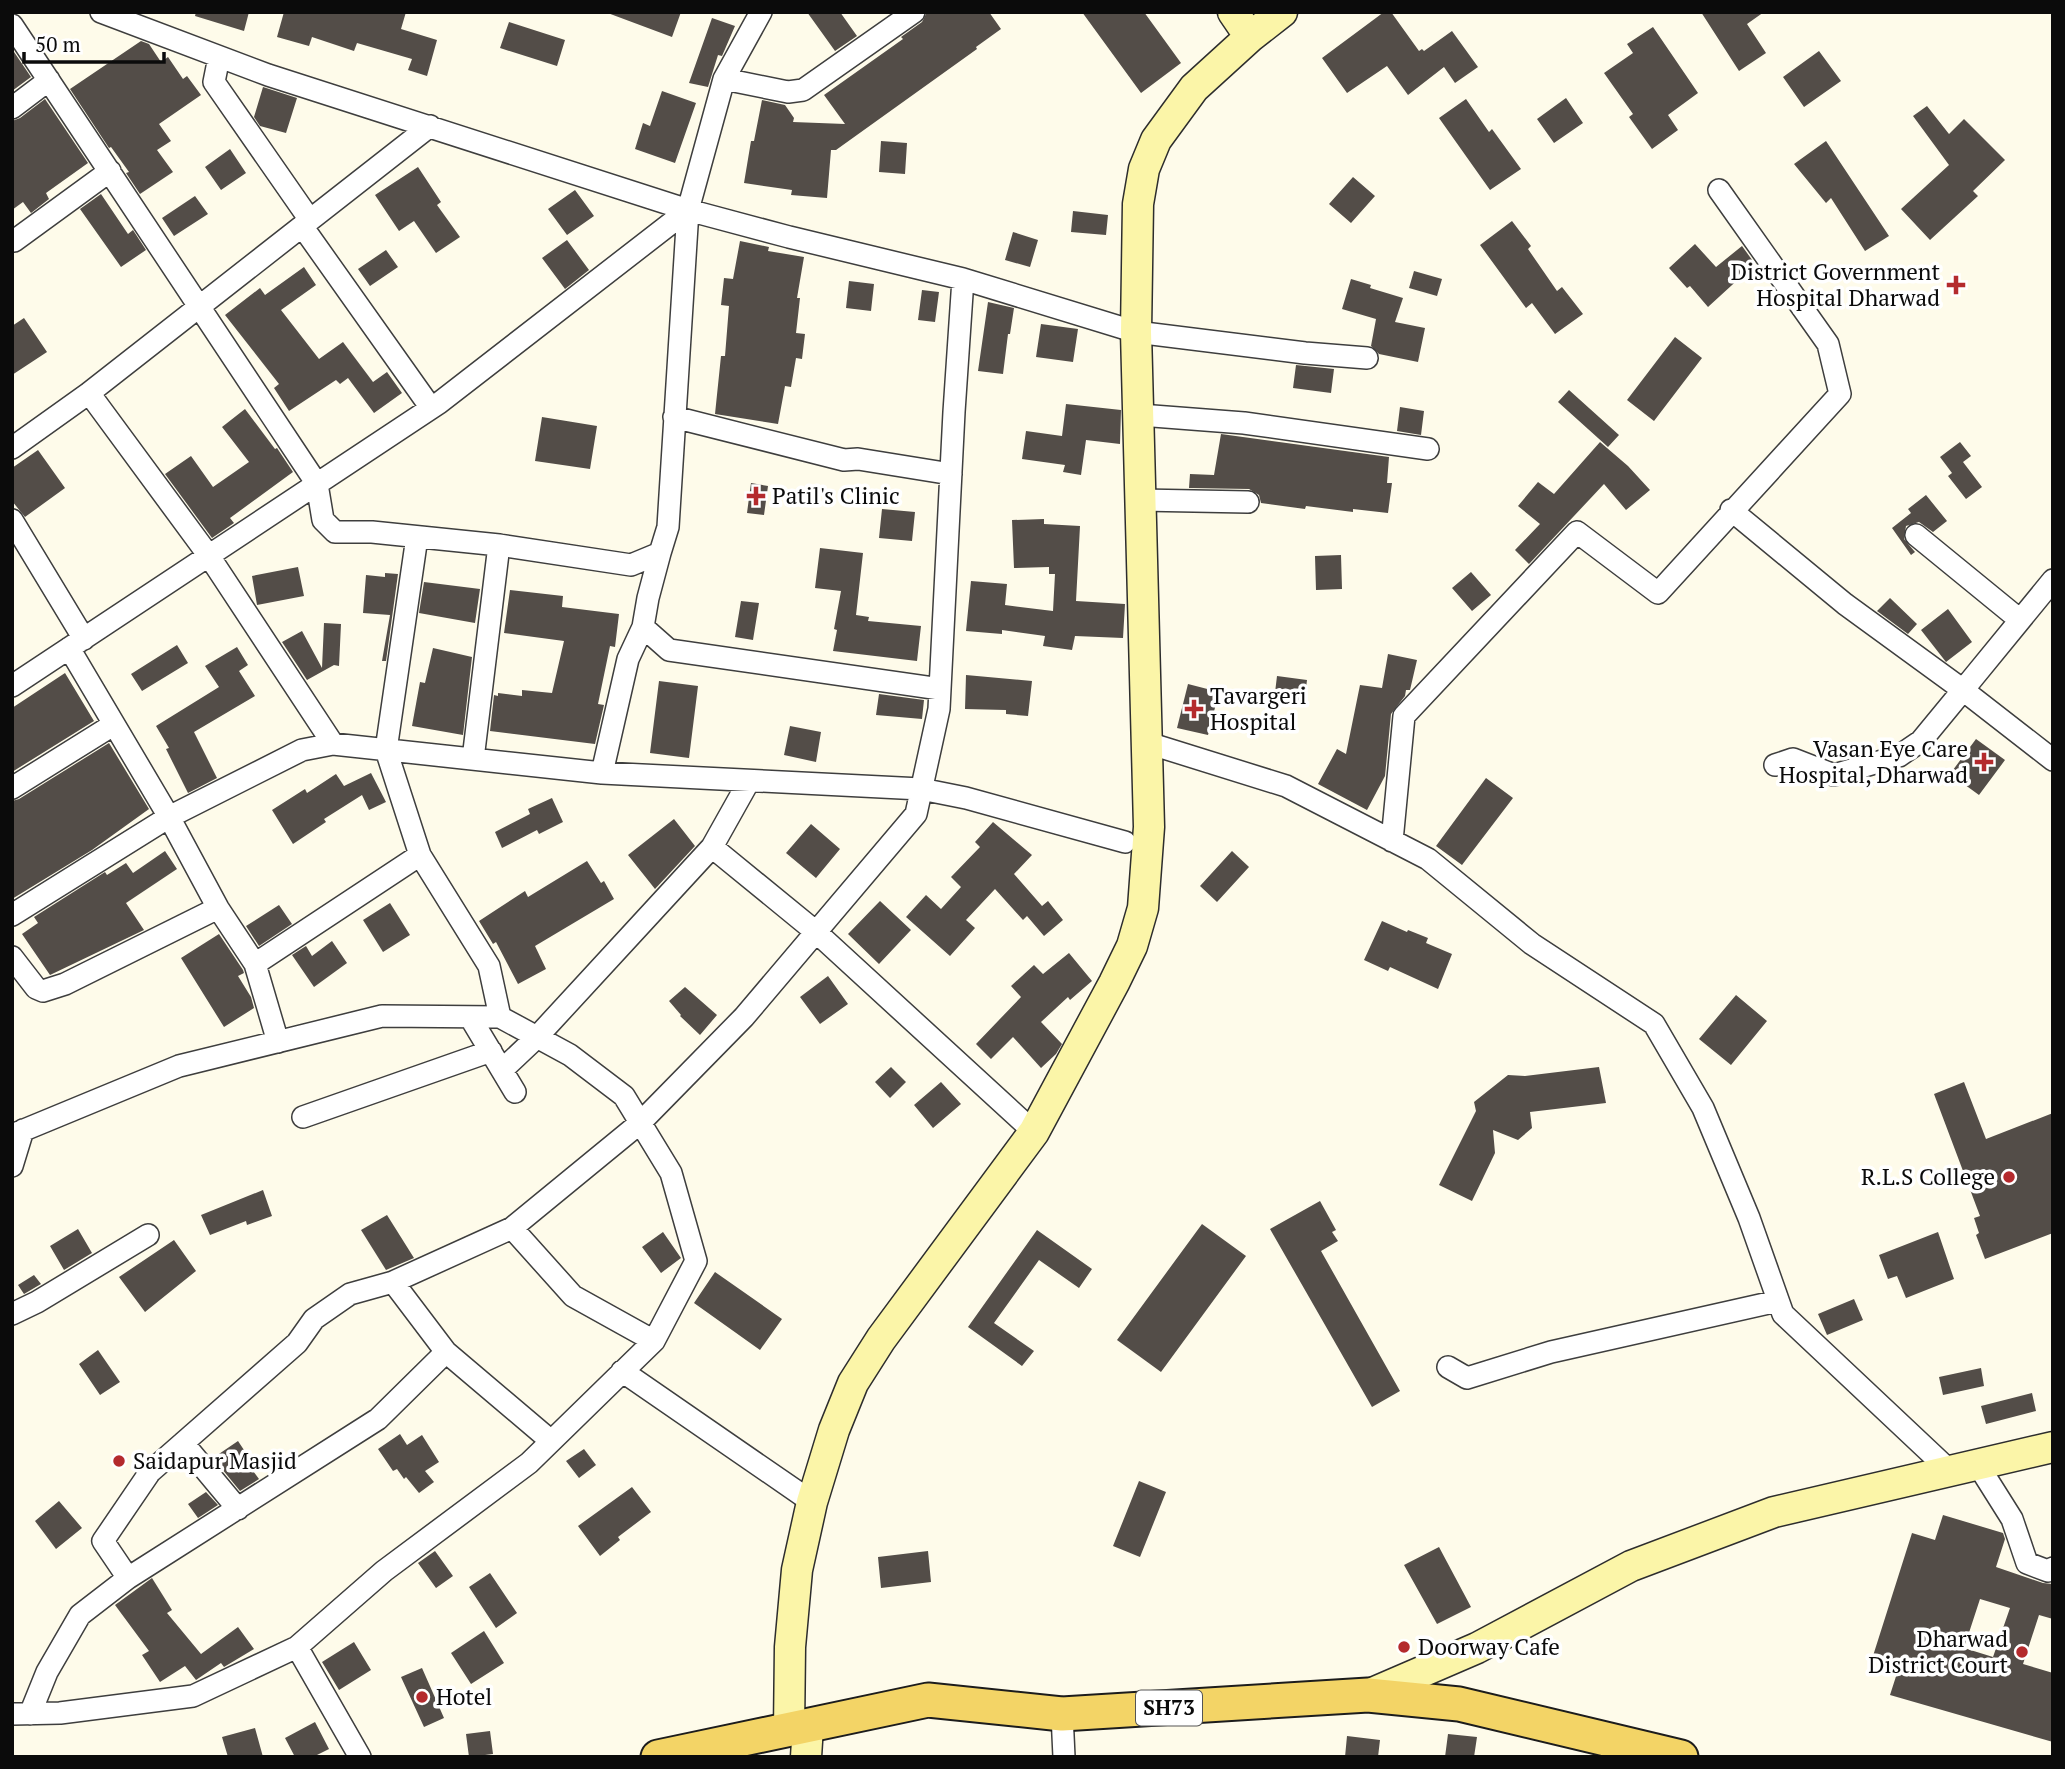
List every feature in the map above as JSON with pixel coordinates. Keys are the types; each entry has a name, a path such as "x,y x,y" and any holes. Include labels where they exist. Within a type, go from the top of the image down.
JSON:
{"main road":[{"name":"SH73","path":"657,1757 801,1738 928,1700 1062,1714 1368,1695 1459,1704 1681,1757"}],"street":[{"path":"101,12 268,75 688,210 963,279 1136,332 1367,358"},
{"path":"601,773 628,659 643,627 648,598 668,527 688,210 724,79 761,12"},
{"path":"724,79 788,92 803,90 914,12"},
{"path":"1233,12 1250,37"},
{"path":"801,1738 790,1647 797,1570 812,1502 834,1430 853,1382 881,1339 1034,1132 1132,946 1143,908 1148,836 1148,743 1136,332 1138,204 1144,169 1156,140 1194,88 1282,12"},
{"path":"12,25 317,484 323,520 335,532 372,532 499,545 631,565 660,553"},
{"path":"219,57 214,82 432,408"},
{"path":"12,108 49,80"},
{"path":"12,448 89,393 430,126"},
{"path":"14,241 110,171"},
{"path":"1392,841 1404,716 1577,532 1658,593 1731,510 1840,394 1828,344 1719,190"},
{"path":"12,686 432,408 688,210"},
{"path":"128,1578 103,1541 150,1472 297,1343 314,1319 350,1294 393,1282 512,1228 640,1122 744,1017 916,814 939,709 963,279"},
{"path":"89,393 209,556 333,744"},
{"path":"1140,415 1244,423 1428,449"},
{"path":"674,418 844,460 858,459 951,474"},
{"path":"1140,500 1248,502"},
{"path":"1731,510 1845,604 2053,760"},
{"path":"12,520 77,644 113,724 169,817 218,908 255,964 278,1042"},
{"path":"1916,535 2020,620"},
{"path":"418,537 386,750 420,855 489,966 500,1017"},
{"path":"473,759 499,545"},
{"path":"1775,765 1793,759 1834,775 1899,756 1921,741 2053,580"},
{"path":"643,627 669,650 940,689"},
{"path":"12,788 113,724"},
{"path":"1148,743 1286,786 1428,859 1532,944 1654,1024 1703,1108 1749,1218 1783,1314 1964,1469 2012,1519 2027,1563 2048,1571 2053,1568"},
{"path":"12,915 169,817 302,750 333,744 601,773 921,789 966,798 1125,842"},
{"path":"502,1070 537,1037 712,847 749,781"},
{"path":"712,847 816,932 1034,1132"},
{"path":"255,964 420,855"},
{"path":"12,957 36,988 43,991 65,984 218,908"},
{"path":"12,1166 18,1132 179,1066 382,1016 500,1017 570,1055 624,1096 671,1173 696,1261 654,1340 529,1463 384,1571 297,1647 193,1696 60,1713 21,1714"},
{"path":"470,1017 515,1092"},
{"path":"303,1117 491,1051"},
{"path":"512,1228 573,1296 654,1340"},
{"path":"12,1314 37,1302 148,1235"},
{"path":"393,1282 446,1352 551,1441"},
{"path":"1448,1367 1467,1378 1551,1352 1778,1301"},
{"path":"21,1714 80,1615 128,1578 378,1419 446,1352"},
{"path":"622,1371 812,1502"},
{"path":"183,1443 238,1509"},
{"path":"1368,1695 1477,1648 1631,1566 1774,1512 2053,1447"},
{"path":"297,1647 360,1757"},
{"path":"1062,1714 1064,1757"}],"building":[{"path":"196,12 249,12 244,31 195,16"},
{"path":"284,12 406,12 401,29 437,40 427,76 408,70 412,59 357,43 354,51 312,37 309,46 277,37"},
{"path":"605,12 681,12 672,37"},
{"path":"807,12 840,12 857,36 835,51"},
{"path":"927,12 989,12 1001,29 836,150 831,150 827,198 791,195 792,190 744,183 762,100 785,105 794,118 793,122 845,124 824,95 903,39 901,37 922,22"},
{"path":"1082,12 1144,12 1181,63 1141,93"},
{"path":"1384,12 1391,12 1419,51 1424,51 1452,31 1478,67 1455,83 1444,67 1408,95 1387,66 1347,93 1322,58"},
{"path":"1701,12 1764,12 1747,24 1766,53 1739,71"},
{"path":"712,18 735,26 722,56 718,55 708,87 689,83"},
{"path":"509,22 565,40 557,66 500,48"},
{"path":"1653,27 1698,93 1668,115 1678,130 1652,149 1629,117 1633,114 1604,73 1633,53 1627,44"},
{"path":"141,41 149,44 161,62 168,57 183,79 187,76 201,95 159,124 171,141 157,150 173,172 140,194 126,173 129,172 111,147 109,148 70,89"},
{"path":"12,49 31,77 12,91"},
{"path":"1819,51 1841,81 1804,107 1783,77"},
{"path":"263,87 297,98 286,133 260,126 254,117"},
{"path":"662,91 696,103 675,163 635,149 643,123 650,126"},
{"path":"1566,98 1583,123 1554,143 1537,119"},
{"path":"45,99 88,163 46,193 49,199 31,213 23,202 12,210 12,121"},
{"path":"1466,99 1489,132 1492,129 1521,169 1490,190 1439,118"},
{"path":"1927,106 1949,134 1964,119 2005,160 1973,191 1978,196 1930,240 1901,209 1949,165 1913,116"},
{"path":"881,141 907,143 905,174 879,172"},
{"path":"1826,141 1889,236 1865,251 1831,198 1826,203 1794,164"},
{"path":"230,149 246,173 221,190 205,167"},
{"path":"418,167 441,202 437,205 460,237 436,253 414,221 399,231 375,195"},
{"path":"1353,177 1375,196 1351,223 1329,204"},
{"path":"575,190 594,216 567,235 548,209"},
{"path":"101,194 128,234 133,230 146,250 121,267 80,209"},
{"path":"195,196 208,214 174,236 162,218"},
{"path":"1073,211 1108,215 1106,235 1071,232"},
{"path":"1512,221 1531,246 1528,249 1557,291 1562,287 1583,314 1555,334 1532,303 1526,308 1480,245"},
{"path":"1013,232 1038,240 1030,267 1005,260"},
{"path":"567,240 589,270 565,289 542,258"},
{"path":"740,241 769,247 768,251 804,257 797,298 800,298 796,333 805,334 802,359 796,358 791,387 785,386 778,424 715,414 721,356 725,356 729,306 721,305 724,278 733,279"},
{"path":"1695,244 1716,267 1742,246 1755,264 1708,307 1690,286 1687,288 1669,268"},
{"path":"386,250 398,267 370,286 358,269"},
{"path":"304,267 316,285 281,310 319,359 343,342 373,382 387,372 402,393 374,413 348,378 340,384 336,380 289,411 274,388 279,384 225,315 260,288 265,295"},
{"path":"1414,271 1442,279 1437,296 1409,288"},
{"path":"1351,279 1403,298 1395,322 1425,328 1418,362 1379,354 1371,346 1376,319 1342,309"},
{"path":"849,281 874,284 871,311 846,308"},
{"path":"922,290 939,292 935,322 918,320"},
{"path":"988,302 1014,308 1003,374 978,371"},
{"path":"24,318 47,352 12,375 12,326"},
{"path":"1041,324 1078,329 1073,362 1036,357"},
{"path":"1675,337 1702,358 1654,421 1627,400"},
{"path":"1296,365 1334,369 1331,393 1293,388"},
{"path":"1569,390 1619,435 1608,447 1558,402"},
{"path":"1066,404 1121,410 1120,444 1086,440 1081,475 1063,472 1065,465 1022,459 1026,431 1062,436"},
{"path":"1400,407 1424,411 1421,435 1397,431"},
{"path":"245,409 293,472 230,518 234,523 212,538 165,474 191,456 213,487 249,462 222,427"},
{"path":"542,417 597,426 590,469 535,461"},
{"path":"1221,434 1389,457 1387,483 1392,483 1388,513 1306,506 1305,509 1261,503 1259,495 1249,489 1189,488 1190,474 1214,475"},
{"path":"1600,442 1650,490 1626,510 1604,484 1529,564 1515,550 1540,524 1518,506 1538,482 1554,494"},
{"path":"1960,442 1971,456 1963,462 1982,487 1966,499 1948,476 1952,473 1940,457"},
{"path":"38,450 65,488 25,517 12,501 12,468"},
{"path":"751,483 768,486 764,515 747,513"},
{"path":"1926,495 1947,521 1933,532 1919,522 1906,526 1904,539 1915,552 1911,555 1892,528 1911,513 1908,509"},
{"path":"882,509 915,512 912,541 879,538"},
{"path":"1044,519 1044,524 1080,526 1076,601 1125,604 1123,638 1075,636 1072,650 1043,646 1045,636 1002,630 1002,634 966,631 971,581 1007,584 1005,605 1053,611 1055,574 1049,574 1049,567 1014,568 1012,520"},
{"path":"820,548 863,553 856,615 869,617 868,621 921,626 917,661 833,651 841,591 815,588"},
{"path":"1341,555 1342,589 1316,590 1315,556"},
{"path":"298,567 304,596 257,605 252,576"},
{"path":"1471,572 1491,595 1472,611 1452,588"},
{"path":"385,573 398,574 386,661 382,661 390,615 363,613 366,575 385,577"},
{"path":"424,582 480,589 475,623 419,613"},
{"path":"510,590 563,596 562,607 619,614 615,647 610,646 598,704 604,705 595,744 490,731 494,695 498,696 498,693 522,696 522,690 552,693 564,641 504,633"},
{"path":"1890,598 1917,624 1908,634 1877,611"},
{"path":"741,601 759,603 753,640 735,637"},
{"path":"1948,609 1972,642 1946,662 1921,630"},
{"path":"324,623 341,624 339,666 334,665 307,680 282,642 302,631 322,668"},
{"path":"177,645 188,663 142,691 131,674"},
{"path":"237,647 248,665 239,671 255,696 194,732 217,778 188,793 166,749 169,748 156,726 219,687 205,666"},
{"path":"433,648 472,657 463,735 412,726 420,682 425,683"},
{"path":"1388,654 1417,660 1410,690 1406,690 1405,696 1391,714 1385,776 1367,810 1318,784 1337,749 1346,754 1360,685 1382,688"},
{"path":"65,673 94,721 12,772 12,708"},
{"path":"966,675 1032,681 1028,716 1006,714 1006,710 965,709"},
{"path":"1277,676 1307,680 1304,704 1274,701"},
{"path":"659,681 698,686 689,758 650,753"},
{"path":"1188,684 1219,692 1208,735 1177,728"},
{"path":"879,694 924,700 922,719 876,715"},
{"path":"790,726 821,732 816,762 784,755"},
{"path":"1976,739 2005,760 1979,795 1950,774"},
{"path":"109,743 149,809 92,850 12,899 12,801"},
{"path":"371,773 386,802 369,810 362,795 324,819 326,822 293,844 272,810 305,789 307,793 336,774 344,786"},
{"path":"1486,778 1513,798 1462,865 1436,846"},
{"path":"552,798 563,822 539,834 537,830 502,848 495,832 530,814 528,809"},
{"path":"674,819 695,846 655,889 628,855"},
{"path":"993,822 1032,855 1014,874 1042,906 1048,901 1063,920 1044,936 1027,916 1023,920 995,889 966,920 975,928 950,956 906,917 926,895 941,909 961,887 951,877 980,847 975,842"},
{"path":"811,824 840,849 816,878 786,853"},
{"path":"165,851 177,869 126,903 144,930 50,975 22,934 38,923 34,917 105,872 107,875 126,863 133,873"},
{"path":"1232,851 1249,867 1217,902 1200,886"},
{"path":"587,861 601,883 604,881 614,899 535,946 546,969 518,984 496,942 493,944 479,921 525,891 528,897"},
{"path":"880,901 911,930 879,964 848,934"},
{"path":"390,903 410,935 383,952 363,920"},
{"path":"279,905 292,924 259,946 246,926"},
{"path":"1382,921 1428,938 1426,943 1452,954 1438,989 1390,967 1388,971 1364,960"},
{"path":"219,934 243,970 244,973 238,976 251,997 254,1008 224,1027 181,958"},
{"path":"332,941 347,963 314,987 292,955 306,946 312,956"},
{"path":"1069,953 1092,981 1070,1000 1068,997 1041,1022 1062,1044 1056,1054 1041,1068 1013,1037 991,1059 976,1044 1021,997 1011,986 1034,965 1043,974"},
{"path":"828,976 848,1004 820,1024 800,997"},
{"path":"685,987 717,1015 700,1035 669,1001"},
{"path":"1736,995 1767,1021 1731,1065 1699,1039"},
{"path":"891,1067 906,1082 890,1098 875,1082"},
{"path":"1599,1067 1606,1103 1530,1112 1532,1128 1518,1140 1493,1130 1495,1153 1472,1201 1439,1185 1476,1111 1474,1102 1508,1075 1525,1076"},
{"path":"941,1082 961,1104 933,1128 914,1105"},
{"name":"R.L.S College","path":"1964,1082 1986,1139 2053,1113 2053,1233 1985,1259 1976,1235 1979,1233 1974,1218 1980,1216 1934,1094"},
{"path":"263,1190 272,1216 247,1225 246,1221 210,1235 201,1215"},
{"path":"1320,1201 1336,1230 1332,1232 1338,1241 1321,1251 1400,1391 1372,1407 1270,1229"},
{"path":"387,1215 414,1258 386,1270 361,1230"},
{"path":"1202,1224 1246,1256 1161,1372 1117,1340"},
{"path":"78,1229 92,1253 64,1270 50,1246"},
{"path":"1037,1230 1092,1269 1079,1288 1039,1260 994,1323 1034,1351 1022,1366 968,1327"},
{"path":"663,1232 681,1258 661,1273 642,1247"},
{"path":"1938,1232 1954,1279 1906,1298 1897,1276 1888,1279 1879,1255"},
{"path":"174,1240 196,1271 145,1312 119,1277"},
{"path":"715,1272 782,1319 760,1350 694,1303"},
{"path":"34,1275 41,1284 24,1294 18,1285"},
{"path":"1854,1299 1863,1320 1827,1335 1818,1314"},
{"path":"98,1350 120,1382 100,1395 79,1364"},
{"path":"1981,1368 1984,1386 1943,1395 1939,1377"},
{"path":"2032,1393 2036,1411 1986,1424 1981,1406"},
{"path":"400,1434 407,1445 422,1435 439,1462 425,1471 434,1482 419,1493 397,1469 393,1471 378,1449"},
{"path":"238,1441 252,1462 248,1464 259,1479 240,1491 213,1458"},
{"path":"584,1449 596,1465 579,1478 566,1461"},
{"path":"1139,1481 1166,1492 1140,1557 1113,1546"},
{"path":"632,1487 651,1512 618,1537 620,1540 600,1556 578,1526"},
{"path":"206,1492 218,1505 198,1518 188,1504"},
{"path":"59,1501 82,1528 56,1549 35,1521"},
{"path":"1943,1515 2003,1533 2005,1539 1996,1567 2053,1584 2053,1619 2039,1615 2023,1664 2053,1673 2053,1742 1890,1695 1899,1667 1872,1659 1912,1533 1935,1540","holes":["1980,1599 2010,1608 1993,1657 1964,1648"]},
{"path":"1439,1547 1471,1607 1437,1624 1404,1565"},
{"path":"435,1551 453,1576 436,1588 418,1563"},
{"path":"928,1551 931,1582 881,1588 878,1557"},
{"path":"490,1573 517,1613 496,1628 469,1587"},
{"path":"152,1578 172,1610 167,1613 201,1654 238,1627 254,1649 224,1667 221,1663 196,1680 185,1666 160,1682 142,1655 149,1651 115,1605"},
{"path":"484,1631 504,1663 471,1684 451,1653"},
{"path":"354,1642 371,1670 339,1690 322,1662"},
{"path":"422,1668 444,1718 424,1727 401,1677"},
{"path":"315,1722 329,1749 313,1757 295,1757 285,1738"},
{"path":"255,1728 263,1757 228,1757 222,1737"},
{"path":"490,1731 493,1754 469,1757 466,1734"},
{"path":"1448,1734 1477,1737 1474,1757 1445,1757"},
{"path":"1347,1736 1380,1740 1378,1757 1345,1757"}],"place":[{"name":"District Government Hospital Dharwad","path":"1956,285"},
{"name":"Patil's Clinic","path":"756,496"},
{"name":"Tavargeri Hospital","path":"1194,709"},
{"name":"Vasan Eye Care Hospital, Dharwad","path":"1984,762"},
{"name":"R.L.S College","path":"2009,1177"},
{"name":"Saidapur Masjid","path":"119,1461"},
{"name":"Doorway Cafe","path":"1404,1647"},
{"name":"Dharwad District Court","path":"2022,1652"},
{"name":"Hotel","path":"422,1697"}]}
